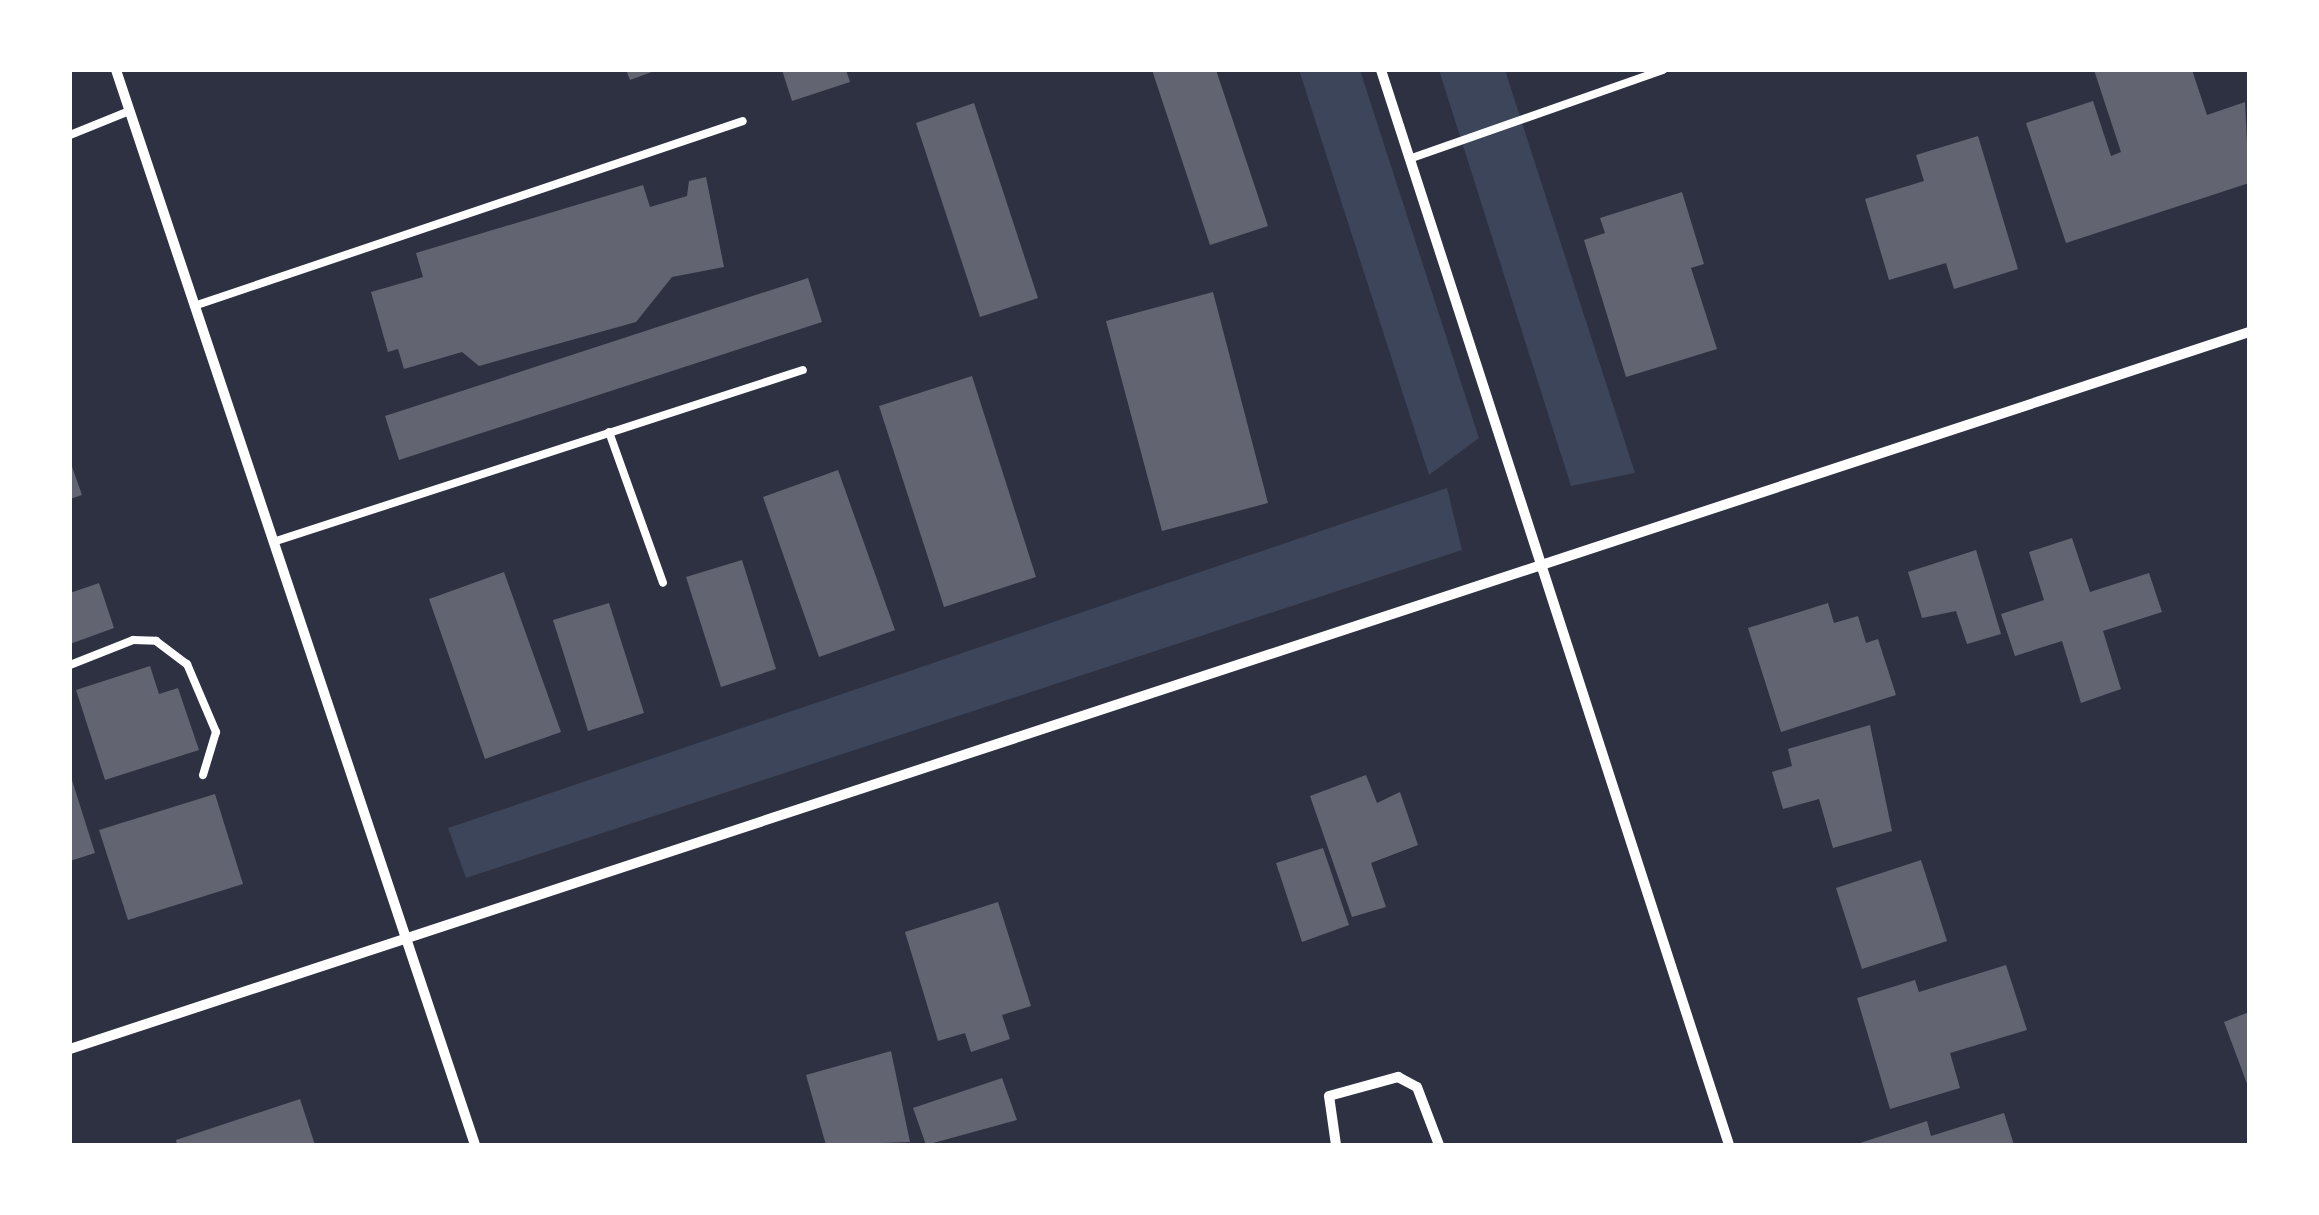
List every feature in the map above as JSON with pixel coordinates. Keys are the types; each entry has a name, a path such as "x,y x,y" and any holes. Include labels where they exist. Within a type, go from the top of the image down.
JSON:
{"street":[{"path":"116,70 476,1145"},
{"path":"1381,70 1538,565 1729,1145"},
{"path":"70,1049 2249,332"},
{"path":"1336,1145 1328,1096 1398,1077 1416,1087 1438,1145"}],"lane":[{"path":"1409,159 1664,70"},
{"path":"70,135 129,111"},
{"path":"194,306 742,121"},
{"path":"273,542 803,370"},
{"path":"610,432 663,583"},
{"path":"70,664 133,640 156,641 188,664 216,732 202,775"}],"shaded area":[{"path":"1299,70 1360,70 1479,438 1429,475"},
{"path":"1439,70 1505,70 1635,473 1571,486"},
{"path":"1447,488 1462,550 466,878 448,828"}],"building":[{"path":"626,70 657,70 630,80"},
{"path":"782,70 846,70 850,82 792,101"},
{"path":"1152,70 1216,70 1268,226 1210,245"},
{"path":"2094,70 2192,70 2207,115 2245,102 2249,183 2066,243 2026,123 2093,101 2111,156 2121,152"},
{"path":"974,103 1038,298 980,317 916,123"},
{"path":"1978,136 2018,269 1954,289 1946,263 1889,280 1865,199 1924,181 1916,155"},
{"path":"706,177 724,267 672,277 636,322 479,366 462,352 404,369 398,349 388,352 371,292 423,277 416,253 643,185 650,207 687,196 689,181"},
{"path":"1682,192 1704,264 1691,268 1717,349 1626,377 1584,240 1605,233 1600,218"},
{"path":"808,278 822,322 399,460 385,416"},
{"path":"1213,292 1268,503 1162,531 1106,321"},
{"path":"972,376 1036,577 944,607 879,406"},
{"path":"70,461 82,495 70,499"},
{"path":"838,470 895,630 819,657 763,497"},
{"path":"2072,538 2090,592 2149,573 2162,612 2103,631 2121,689 2081,703 2062,641 2015,656 2001,614 2044,600 2029,552"},
{"path":"1976,550 2001,634 1967,644 1956,611 1922,618 1908,572"},
{"path":"742,560 776,669 721,687 686,577"},
{"path":"504,572 561,732 485,759 429,599"},
{"path":"99,583 114,628 70,644 70,593"},
{"path":"609,603 644,713 588,731 553,620"},
{"path":"1828,603 1834,623 1858,616 1866,643 1878,639 1896,695 1781,732 1748,628"},
{"path":"150,666 159,694 178,688 199,750 105,780 76,690"},
{"path":"1870,725 1892,831 1833,848 1819,799 1783,809 1772,772 1792,766 1788,749"},
{"path":"1366,775 1377,803 1400,792 1418,845 1371,863 1386,907 1352,917 1310,796"},
{"path":"70,778 95,853 70,861"},
{"path":"215,794 243,884 128,920 99,830"},
{"path":"1323,848 1349,925 1302,942 1276,863"},
{"path":"1921,860 1947,941 1862,969 1836,888"},
{"path":"998,902 1031,1006 1002,1015 1010,1039 971,1052 965,1033 938,1041 905,932"},
{"path":"2006,965 2027,1030 1950,1053 1960,1088 1890,1109 1857,998 1915,980 1919,992"},
{"path":"2249,1012 2249,1089 2224,1022"},
{"path":"891,1051 910,1142 826,1145 806,1075"},
{"path":"1002,1078 1017,1120 926,1145 913,1108"},
{"path":"300,1099 315,1145 177,1145 176,1140"},
{"path":"2004,1113 2014,1145 1854,1145 1927,1121 1931,1136"}]}
